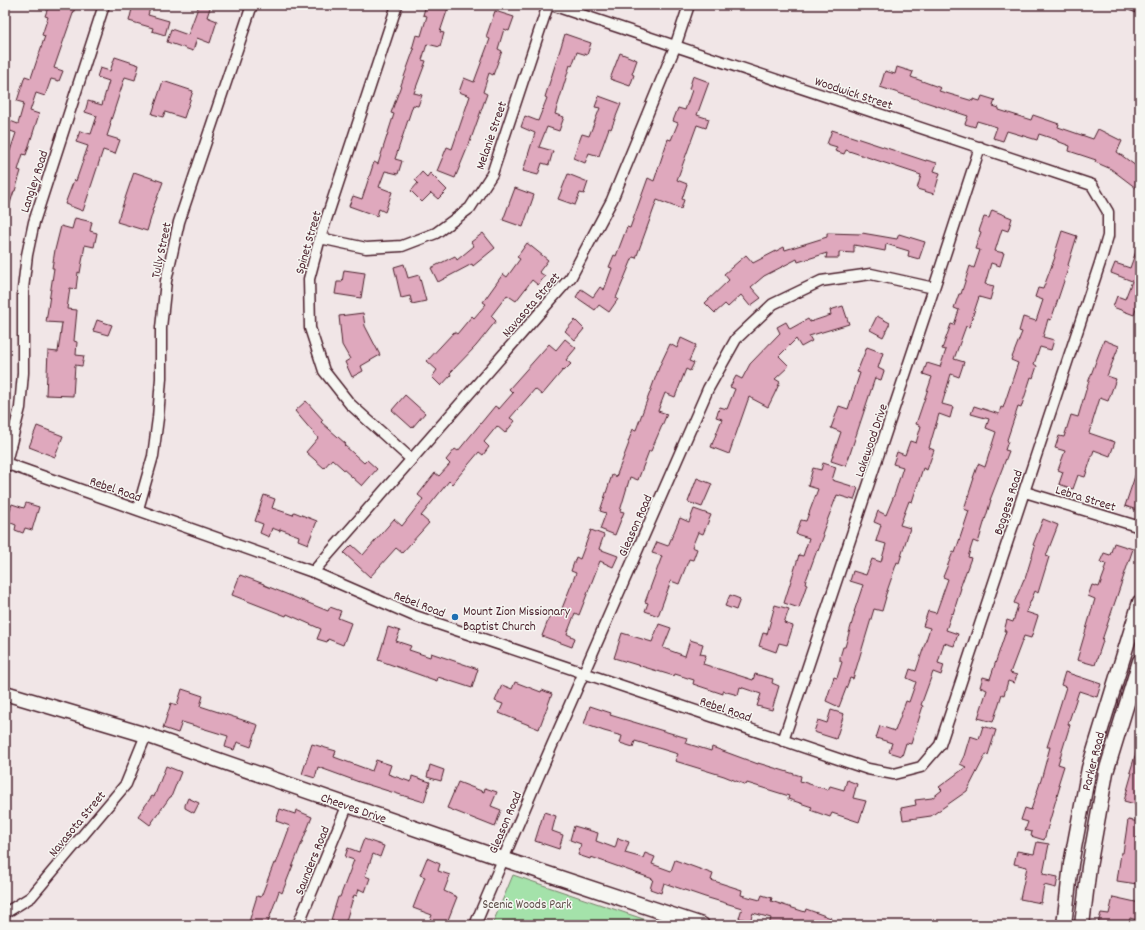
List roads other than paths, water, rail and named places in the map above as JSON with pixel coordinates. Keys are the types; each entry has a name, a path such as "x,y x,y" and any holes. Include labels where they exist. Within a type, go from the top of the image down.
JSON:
{"street":[{"name":"Langley Road","path":"5,464 20,401 23,373 23,288 27,255 34,222 104,5"},
{"name":"Tully Street","path":"138,509 153,456 161,378 161,328 166,281 179,222 252,5"},
{"name":"Spinet Street","path":"398,5 320,238 309,279 310,328 324,371 350,404 411,459"},
{"name":"Melanie Street","path":"320,238 366,248 402,246 436,234 470,208 492,174 548,5"},
{"name":"Woodwick Street","path":"552,5 1092,185 1108,212 1107,240"},
{"name":"Navasota Street","path":"313,572 571,277 612,200 675,47 689,5"},
{"path":"1132,5 1140,8"},
{"name":"Lakewood Drive","path":"782,741 980,147"},
{"name":"Boggess Road","path":"922,767 940,745 1025,492 1107,240"},
{"name":"Gleason Road","path":"475,925 708,389 736,339 773,304 821,281 871,274 934,288"},
{"name":"Rebel Road","path":"5,464 138,509 313,572 412,615 782,741 868,769 894,774 922,767"},
{"name":"Lebra Street","path":"1025,492 1140,527"},
{"name":"Parker Road","path":"1064,925 1071,864 1089,768 1140,602"},
{"name":"Parker Road","path":"1082,925 1089,867 1106,772 1140,660"},
{"name":"Cheeves Drive","path":"5,692 146,735 503,859 702,925"},
{"name":"Navasota Street","path":"5,913 31,897 126,784 146,735"},
{"name":"Saunders Road","path":"298,925 348,804"}],"place":[{"name":"Mount Zion Missionary Baptist Church","path":"455,617"}],"park label":[{"name":"Scenic Woods Park","path":"527,903"}]}
